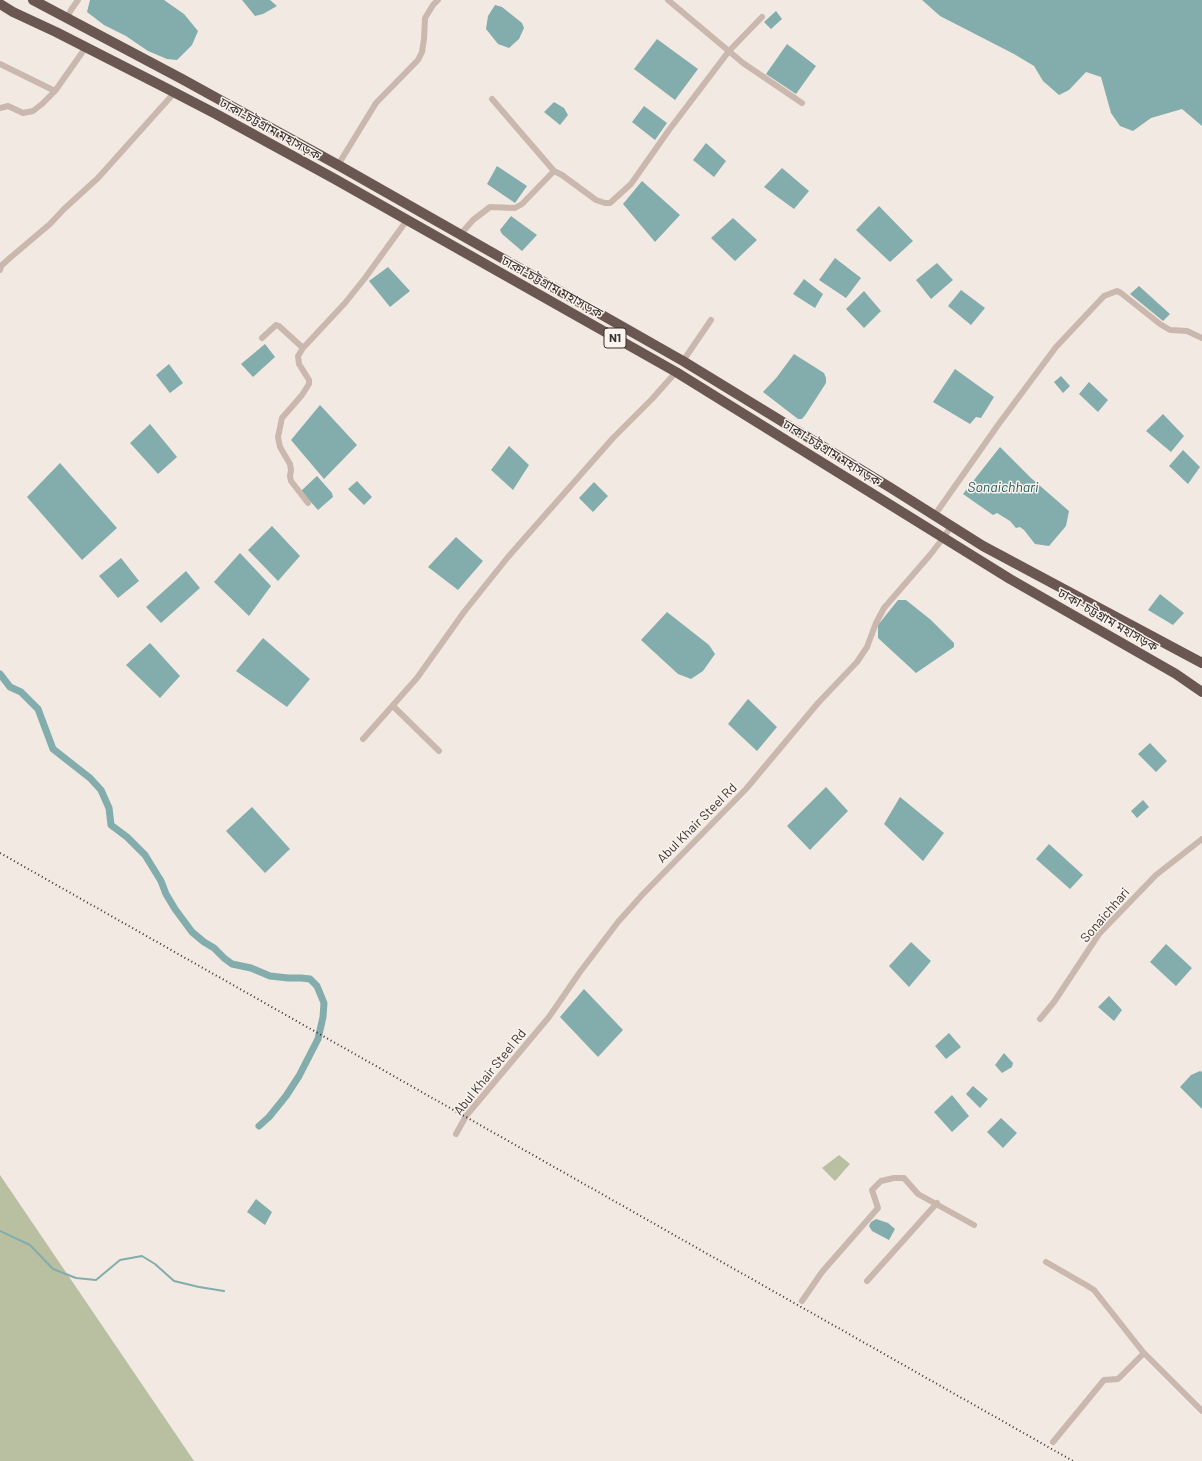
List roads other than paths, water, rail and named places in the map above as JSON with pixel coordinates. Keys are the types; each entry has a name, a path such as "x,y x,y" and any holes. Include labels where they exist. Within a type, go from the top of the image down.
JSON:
{"highway":[{"name":"ঢাকা-চট্টগ্রাম মহাসড়ক","path":"33,0 182,79 338,165 683,361 892,488 983,546 1202,663"},
{"name":"ঢাকা-চট্টগ্রাম মহাসড়ক","path":"0,4 13,12 175,92 333,178 676,372 1023,586 1176,674 1202,692"},
{"path":"1023,586 1030,571"}],"street":[{"path":"67,18 78,0"},
{"path":"338,165 376,103 418,60 422,52 425,18 433,4 438,0"},
{"path":"668,0 729,51 802,103"},
{"path":"492,99 554,171 562,175 596,200 610,203 631,184 669,130 729,51 762,17"},
{"path":"0,108 8,106 23,113 34,110 55,91 86,47"},
{"path":"0,64 55,91"},
{"path":"0,270 1,266 50,224 98,178 175,92"},
{"path":"460,235 473,220 490,207 515,208 522,204 554,171"},
{"path":"308,503 291,481 290,464 280,447 278,437 282,418 302,395 309,384 309,380 298,360 298,356 303,348 345,303 407,220"},
{"path":"934,516 1056,346 1104,296 1117,291 1170,330 1187,332 1202,338"},
{"path":"683,361 712,320"},
{"path":"262,338 276,325 303,348"},
{"path":"363,739 417,678 464,612 508,557 614,438 676,372"},
{"name":"Abul Khair Steel Rd","path":"456,1134 466,1116 549,1017 580,972 618,922 642,894 754,780 813,709 857,662 867,647 876,623 884,608 944,537 951,526"},
{"path":"393,706 439,752"},
{"name":"Sonaichhari","path":"1040,1019 1054,1002 1099,934 1156,875 1202,839"},
{"path":"802,1301 822,1272 878,1208 872,1190 881,1182 894,1178 904,1178 918,1194 974,1224"},
{"path":"867,1281 937,1203"},
{"path":"1046,1262 1094,1290 1144,1353 1202,1411"},
{"path":"1053,1442 1104,1380 1118,1379 1144,1353"}],"water":[{"path":"90,0 164,0 184,14 198,31 192,45 177,60 167,59 148,51 126,36 104,25 87,12"},
{"path":"242,0 270,0 277,6 263,14 255,16"},
{"path":"922,0 1202,0 1202,126 1182,109 1151,118 1133,131 1120,126 1111,113 1101,77 1086,72 1069,90 1059,95 1043,81 1034,66 1014,54 940,16"},
{"path":"495,5 502,7 522,23 524,28 519,39 509,48 498,44 486,29 488,16"},
{"path":"776,11 782,19 771,29 764,22"},
{"path":"657,39 698,69 675,100 634,69"},
{"path":"787,44 816,66 796,94 766,74"},
{"path":"554,102 564,108 568,115 560,125 544,112"},
{"path":"644,106 667,123 655,140 632,122"},
{"path":"706,143 726,161 714,177 693,160"},
{"path":"497,166 527,186 515,203 487,184"},
{"path":"782,168 809,191 794,209 764,187"},
{"path":"642,181 680,215 655,242 623,204"},
{"path":"879,206 913,241 890,262 856,230"},
{"path":"511,216 537,235 522,251 502,234 500,230"},
{"path":"733,218 757,240 735,261 711,238"},
{"path":"835,258 861,278 846,298 819,280"},
{"path":"937,263 953,280 931,299 916,280"},
{"path":"388,267 410,291 390,307 369,281"},
{"path":"804,279 823,294 815,308 793,294"},
{"path":"1139,286 1170,314 1163,321 1130,294"},
{"path":"961,290 985,308 971,325 948,306"},
{"path":"864,291 881,311 864,328 846,309"},
{"path":"265,344 275,357 253,377 241,364"},
{"path":"794,354 824,373 826,378 826,383 802,419 798,419 763,392 777,377"},
{"path":"169,364 183,383 170,393 156,375"},
{"path":"955,369 994,397 981,418 976,417 970,424 933,402"},
{"path":"1061,376 1070,386 1063,393 1054,382"},
{"path":"1089,382 1108,400 1098,412 1079,394"},
{"path":"320,405 357,445 324,479 291,440"},
{"path":"1163,414 1184,436 1171,452 1146,431"},
{"path":"150,424 177,457 158,474 130,443"},
{"path":"509,446 529,465 513,490 491,470"},
{"name":"Sonaichhari","path":"1000,447 1031,478 1069,511 1066,526 1049,546 1035,544 1020,527 1016,528 1010,521 997,513 993,515 963,494"},
{"path":"1183,450 1200,467 1188,484 1169,466"},
{"path":"60,463 117,528 82,560 27,497"},
{"path":"317,476 332,493 333,497 318,510 301,491"},
{"path":"357,481 372,497 364,505 348,489"},
{"path":"594,482 608,496 593,512 579,498"},
{"path":"272,526 300,556 278,581 248,550"},
{"path":"456,537 483,561 458,590 428,567"},
{"path":"240,553 271,586 249,616 214,582"},
{"path":"121,558 139,581 118,598 99,576"},
{"path":"186,571 200,588 161,623 146,607"},
{"path":"1160,594 1184,613 1173,625 1148,610"},
{"path":"898,600 906,600 931,620 954,643 954,647 916,673 878,638 878,625"},
{"path":"667,612 709,645 715,654 703,671 691,679 678,674 641,640"},
{"path":"263,638 310,679 287,707 236,671"},
{"path":"150,643 180,676 160,698 126,665"},
{"path":"748,699 777,727 757,751 728,724"},
{"path":"1150,743 1167,761 1156,772 1138,754"},
{"path":"826,787 848,811 810,850 787,826"},
{"path":"900,797 944,833 923,861 884,824"},
{"path":"1143,800 1149,807 1137,818 1131,811"},
{"path":"252,807 290,849 265,873 226,831"},
{"path":"1049,844 1083,875 1070,889 1036,859"},
{"path":"911,942 931,961 909,987 889,966"},
{"path":"1166,944 1192,968 1176,986 1150,962"},
{"path":"584,989 623,1030 598,1057 560,1017"},
{"path":"1109,996 1122,1010 1114,1021 1098,1007"},
{"path":"949,1033 961,1047 946,1059 935,1046"},
{"path":"1004,1053 1013,1063 1012,1067 1002,1073 995,1065"},
{"path":"1200,1071 1202,1072 1202,1109 1180,1087 1191,1075"},
{"path":"973,1086 988,1099 980,1108 966,1094"},
{"path":"952,1095 969,1116 952,1132 934,1112"},
{"path":"1001,1118 1017,1133 1003,1148 987,1132"},
{"path":"256,1199 272,1212 265,1225 247,1212"},
{"path":"876,1219 888,1223 895,1229 889,1240 872,1231 869,1226 871,1222"}],"waterway":[{"path":"0,674 10,687 21,692 38,709 53,749 90,778 101,790 109,808 111,825 127,837 145,855 161,881 166,894 175,909 192,932 214,948 232,964 251,968 270,976 310,979 317,986 324,1003 323,1017 318,1039 299,1076 286,1096 269,1117 259,1126"},
{"path":"0,1231 30,1245 53,1269 76,1278 96,1280 120,1260 142,1256 155,1264 174,1281 224,1291"}],"railway":[{"path":"0,853 1073,1461"}]}
